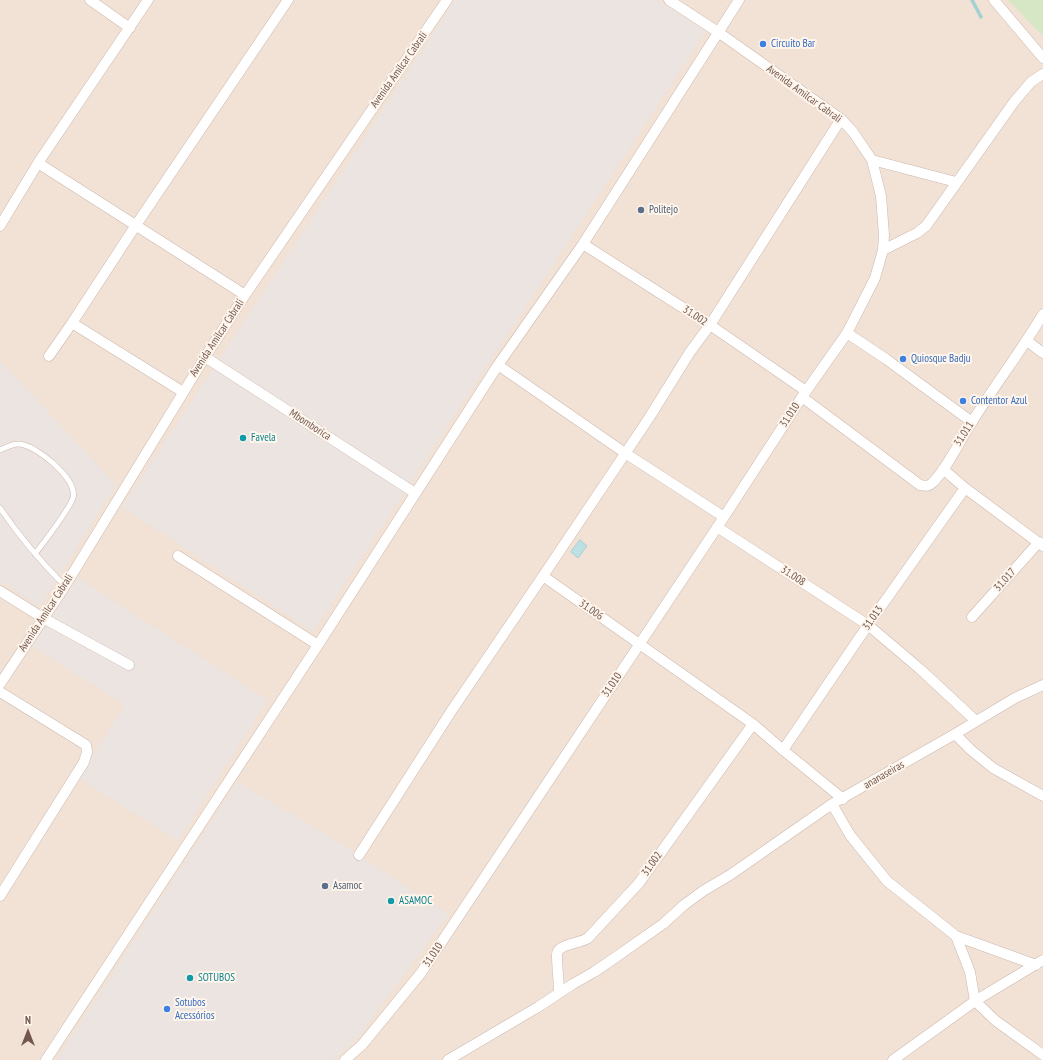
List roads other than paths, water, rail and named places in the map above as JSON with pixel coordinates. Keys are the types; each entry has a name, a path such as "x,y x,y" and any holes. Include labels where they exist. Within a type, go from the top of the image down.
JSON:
{"street":[{"path":"90,0 130,28"},
{"path":"0,226 38,163 148,0"},
{"path":"49,356 288,0"},
{"name":"Avenida Amilcar Cabrali","path":"0,684 65,586 205,357 447,0"},
{"name":"Avenida Amilcar Cabrali","path":"669,0 718,32 841,119 853,132 872,160 882,203 884,235 883,250 875,278 848,333"},
{"path":"46,1060 318,645 498,365 583,244 739,0"},
{"path":"994,0 1043,58"},
{"path":"883,250 917,233 926,226 1014,102 1031,82 1043,74"},
{"path":"359,855 452,710 710,325 841,119"},
{"path":"872,160 956,182"},
{"path":"38,163 245,296"},
{"name":"31.002","path":"583,244 710,325 804,394 920,485 926,486 931,484 943,469"},
{"name":"31.011","path":"943,469 1043,314"},
{"path":"72,323 183,392"},
{"path":"848,333 972,422"},
{"name":"31.010","path":"345,1060 362,1045 421,972 640,644 804,394 848,333"},
{"path":"1027,341 1043,353"},
{"name":"Mbomborica","path":"205,357 415,493"},
{"path":"498,365 625,453 724,517"},
{"path":"943,469 965,488 1041,544"},
{"name":"31.013","path":"783,750 868,625 965,488"},
{"name":"31.008","path":"717,527 868,625 920,669 976,721"},
{"name":"31.017","path":"972,617 1041,544"},
{"path":"178,556 318,645"},
{"name":"31.006","path":"543,576 753,724 843,799"},
{"path":"0,590 43,618 129,665"},
{"name":"ananaseiras","path":"448,1060 538,1007 616,957 663,924 684,905 703,891 730,875 832,804 1015,698 1043,685"},
{"path":"0,692 86,745 87,752 84,762 0,896"},
{"name":"31.002","path":"559,993 558,950 562,947 581,942 588,938 639,883 753,724"},
{"path":"955,734 971,750 993,768 1043,796"},
{"path":"832,804 850,835 887,881 956,936 1039,963"},
{"path":"956,936 970,972 975,1001 996,1021 1043,1055"},
{"path":"893,1060 975,1001 1039,963"}],"lane":[{"path":"0,450 11,445 25,445 58,467 72,489 73,498 63,517 35,554"},
{"path":"0,508 35,554 65,586"}],"water":[{"path":"580,540 587,546 578,558 571,552"}],"waterway":[{"path":"972,0 981,17"}],"place":[{"name":"Circuito Bar","path":"763,44"},
{"name":"Politejo","path":"641,210"},
{"name":"Quiosque Badju","path":"903,359"},
{"name":"Contentor Azul","path":"963,401"},
{"name":"Favela","path":"243,438"},
{"name":"Asamoc","path":"325,886"},
{"name":"ASAMOC","path":"391,901"},
{"name":"SOTUBOS","path":"190,978"},
{"name":"Sotubos Acessórios","path":"167,1009"}]}
